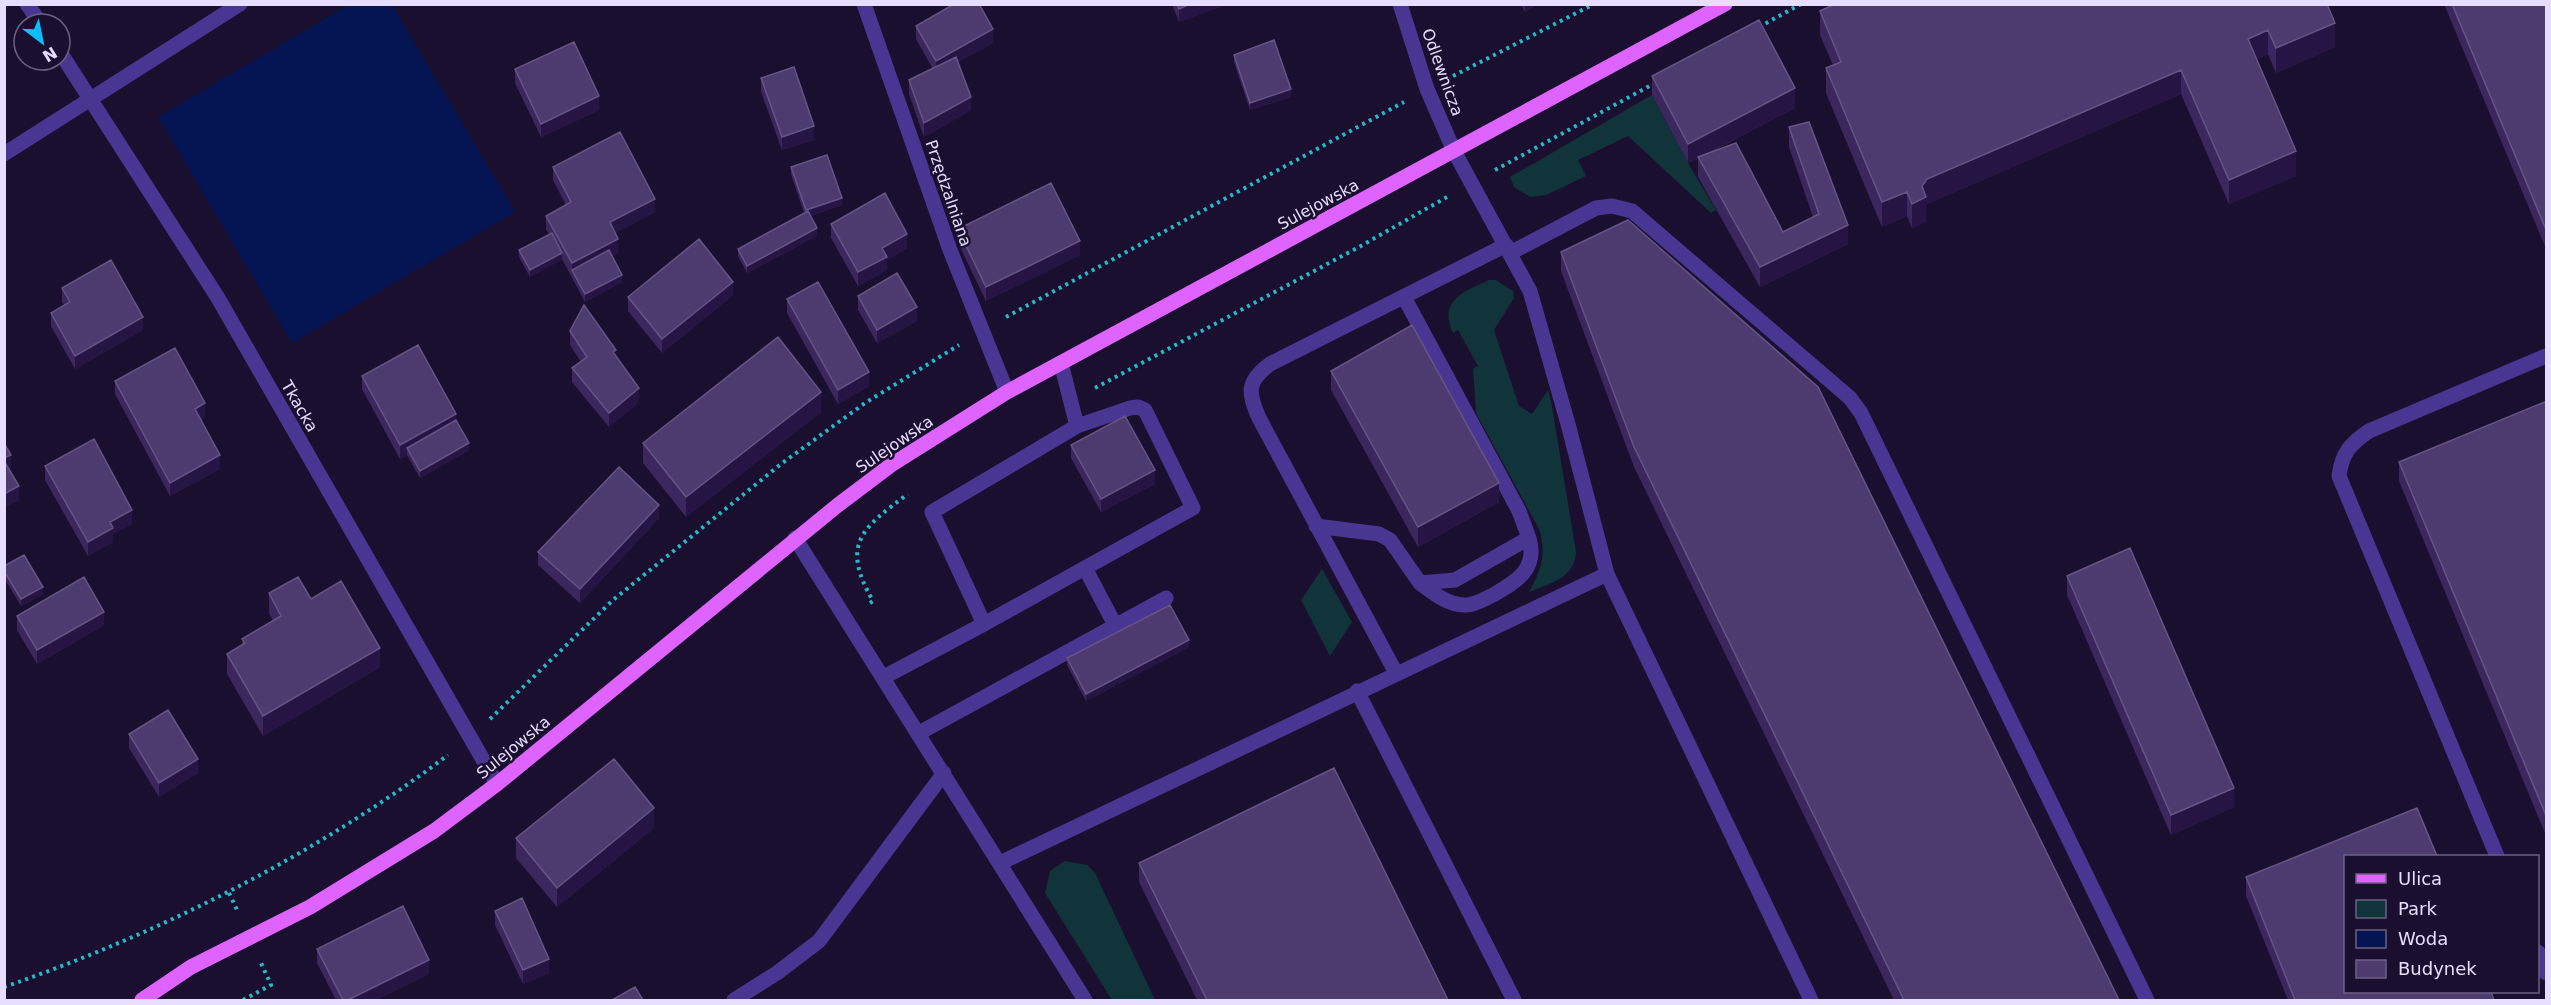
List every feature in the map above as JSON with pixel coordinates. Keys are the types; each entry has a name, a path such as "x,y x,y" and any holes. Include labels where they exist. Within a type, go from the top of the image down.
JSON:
{"main road":[{"name":"Sulejowska","path":"142,1000 191,967 310,907 434,831 497,784 795,538 891,465 1007,392 1725,4"}],"street":[{"path":"4,154 240,4"},
{"name":"Przędzalniana","path":"864,4 950,250 1007,392"},
{"name":"Odlewnicza","path":"1400,4 1427,89 1454,152 1530,291 1607,574 1811,1000"},
{"name":"Tkacka","path":"72,70 218,298 469,739 497,784"},
{"path":"1396,673 1258,418 1252,402 1252,381 1270,364 1404,297 1596,208 1612,206 1632,211 1850,398 1862,413 2147,1000"},
{"path":"1316,525 1379,534 1390,540 1420,583 1437,596 1465,605 1476,604 1523,576 1531,564 1529,538 1519,511 1404,297"},
{"path":"2497,855 2339,476 2342,459 2350,444 2369,431 2547,356"},
{"path":"1061,363 1077,426"},
{"path":"884,677 984,624 1193,508 1144,410 1138,406 1077,426 932,512 984,624"},
{"path":"795,538 1085,1000"},
{"path":"1420,583 1455,580 1529,538"},
{"path":"1085,568 1115,625"},
{"path":"1000,863 1357,691 1607,574"},
{"path":"919,733 1166,597"},
{"path":"1357,691 1514,1000"},
{"path":"734,1000 777,973 819,941 944,773"},
{"path":"2539,954 2547,973"}],"path":[{"path":"4,987 170,921 229,893 407,785 469,739 613,600 781,464 865,404 981,330 1427,89 1594,4"},
{"path":"1748,33 1801,4"},
{"path":"1071,400 1349,253 1665,78"},
{"path":"846,617 873,601 861,580 856,560 862,536 886,510 911,492"},
{"path":"243,1000 271,985"}],"green space":[{"path":"1652,95 1716,210 1711,213 1628,136 1578,160 1586,176 1546,195 1530,197 1514,187 1510,177"},
{"path":"1489,280 1496,280 1513,291 1514,298 1494,330 1519,406 1532,414 1548,390 1576,552 1575,561 1566,574 1552,583 1529,592 1537,577 1543,554 1539,529 1476,413 1473,369 1478,366 1458,330 1453,333 1449,321 1451,304 1456,298"},
{"path":"1322,569 1352,622 1330,656 1301,600"},
{"path":"1065,861 1087,865 1095,873 1155,1000 1112,1000 1045,893 1050,871"}],"water":[{"path":"348,5 392,5 515,212 292,343 158,117"}],"building":[{"path":"954,4 979,4 993,29 936,61 916,26"},
{"path":"1177,4 1190,4 1179,9"},
{"path":"1835,4 2327,4 2335,23 2276,48 2268,30 2248,39 2296,151 2229,180 2181,70 1927,179 1922,186 1926,197 1912,204 1907,192 1882,202 1826,68 1841,62 1820,11"},
{"path":"2452,4 2547,4 2547,232"},
{"path":"1759,20 1795,88 1688,144 1652,76"},
{"path":"1274,40 1291,89 1250,103 1234,55"},
{"path":"574,42 599,96 541,124 515,69"},
{"path":"956,57 971,97 924,123 909,80"},
{"path":"794,67 814,126 782,137 761,78"},
{"path":"1809,122 1848,225 1760,267 1698,157 1736,143 1783,232 1819,214 1789,127"},
{"path":"620,132 655,199 610,222 618,239 572,263 546,216 571,202 553,167"},
{"path":"827,155 842,198 806,210 791,167"},
{"path":"1051,183 1080,241 986,287 958,229"},
{"path":"885,193 907,234 882,248 887,257 858,272 831,224"},
{"path":"808,211 817,228 747,266 738,249"},
{"path":"1628,220 1818,387 2119,1000 1904,1000 1634,447 1561,252"},
{"path":"552,233 562,253 530,270 519,250"},
{"path":"699,239 733,282 662,339 628,297"},
{"path":"609,250 622,275 585,294 572,270"},
{"path":"111,260 143,317 75,356 51,313 70,302 62,288"},
{"path":"897,273 917,307 877,330 858,296"},
{"path":"818,282 869,372 838,390 787,299"},
{"path":"584,305 616,350 613,352 639,388 609,413 572,368 587,357 570,331"},
{"path":"1412,325 1499,483 1418,527 1331,371"},
{"path":"778,337 821,392 686,497 643,443"},
{"path":"418,345 456,414 400,445 362,376"},
{"path":"175,348 205,403 195,409 220,455 170,483 115,381"},
{"path":"2547,401 2547,818 2399,462"},
{"path":"1125,416 1155,470 1101,499 1071,445"},
{"path":"456,420 469,443 420,471 407,448"},
{"path":"94,439 132,510 110,522 113,528 88,542 45,466"},
{"path":"4,443 11,455 4,458"},
{"path":"4,461 19,486 4,494"},
{"path":"619,467 659,505 580,589 538,552"},
{"path":"2130,548 2234,788 2171,815 2067,576"},
{"path":"24,555 43,587 21,599 4,571 4,566"},
{"path":"84,577 104,612 37,650 17,616"},
{"path":"298,577 311,599 341,581 380,648 263,716 227,654 245,643 242,639 281,616 269,593"},
{"path":"1170,605 1189,640 1086,694 1067,658"},
{"path":"168,710 198,759 159,783 129,734"},
{"path":"614,759 654,808 557,888 516,838"},
{"path":"1334,768 1448,1000 1207,1000 1139,863"},
{"path":"2417,808 2437,855 2344,855 2344,993 2491,993 2494,1000 2295,1000 2246,877"},
{"path":"522,898 549,959 523,970 495,911"},
{"path":"403,906 429,960 348,1000 343,1000 317,949"},
{"path":"635,987 643,1000 612,1000"}]}
